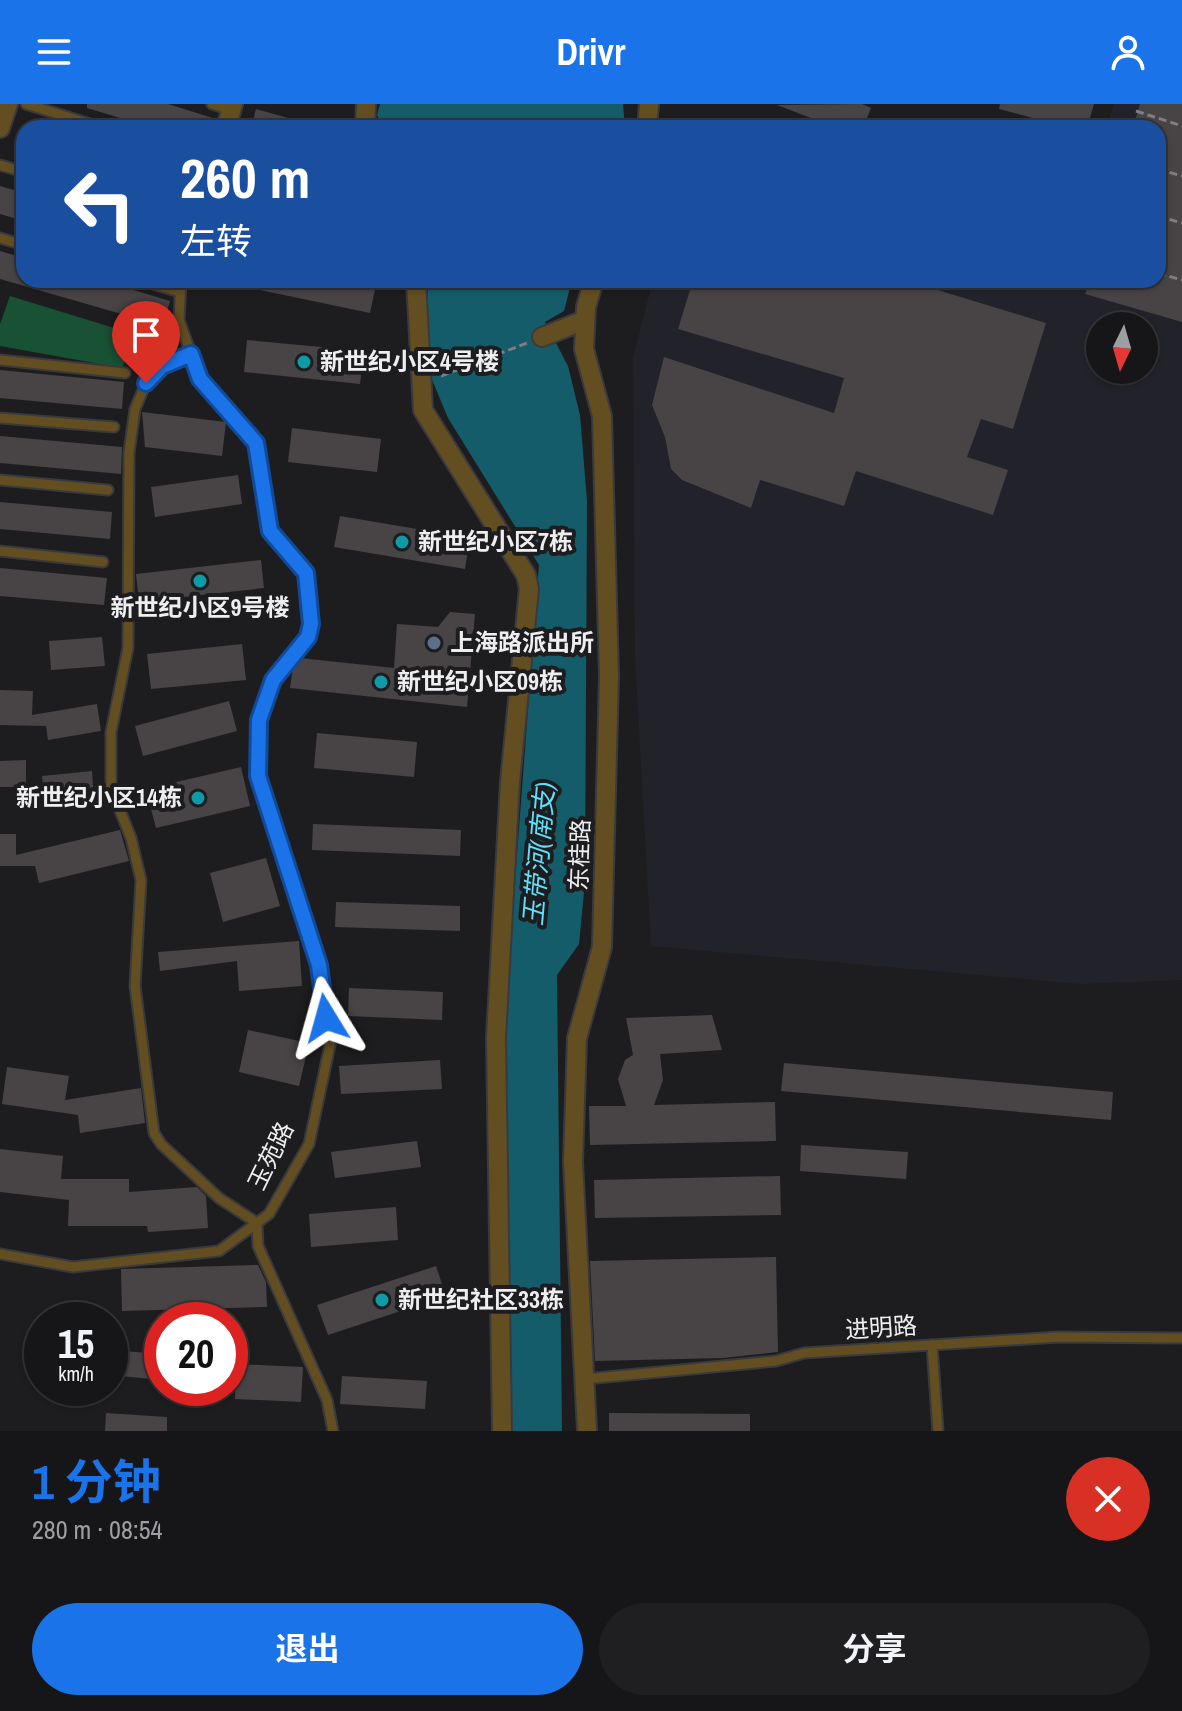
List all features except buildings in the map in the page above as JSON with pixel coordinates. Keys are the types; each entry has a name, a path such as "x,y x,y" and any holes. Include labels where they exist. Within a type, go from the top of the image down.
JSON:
{"street":[{"path":"0,128 8,104"},
{"path":"416,288 423,410 526,575 529,589 510,782 496,1038 502,1431"},
{"name":"东桂路","path":"587,1431 573,1147 577,1038 602,947 609,676 602,416 586,361 585,320 592,288"},
{"path":"542,337 585,320"},
{"path":"421,384 440,377"}],"lane":[{"path":"26,104 77,120"},
{"path":"212,104 230,114"},
{"path":"167,288 180,292"},
{"name":"玉苑路","path":"0,1254 73,1267 219,1251 269,1214 309,1144 330,1045 319,965 258,776 259,720 273,680 308,637 312,606 306,573 270,531 256,443 200,379 179,320 180,288"},
{"path":"191,354 162,366 146,383 135,409 129,453 128,648 111,732 111,788 131,838 141,880 135,986 154,1133 219,1198 257,1223 258,1246 327,1400 333,1431"},
{"path":"0,360 125,373"},
{"path":"0,418 114,427"},
{"path":"0,480 108,490"},
{"path":"0,551 103,562"},
{"name":"进明路","path":"585,1379 776,1361 804,1353 1058,1337 1182,1338"},
{"path":"932,1345 938,1431"}],"path":[{"path":"1136,111 1164,120"},
{"path":"440,377 542,337"}],"shaded area":[{"path":"1114,104 1182,104 1182,980 1080,984 651,946 635,656 633,358 651,288 1166,288 1166,120 1109,120"}],"green space":[{"path":"10,296 137,335 122,368 0,346 0,324"}],"water":[{"path":"380,104 623,104 624,120 380,120 377,115"},
{"name":"玉带河(南支)","path":"428,288 570,288 564,311 545,322 568,366 580,415 587,501 585,882 579,944 557,975 562,1431 510,1431 499,1091 539,565 448,418 428,370"}],"place":[{"name":"新世纪小区4号楼","path":"304,362"},
{"name":"新世纪小区7栋","path":"402,542"},
{"name":"新世纪小区9号楼","path":"200,581"},
{"name":"上海路派出所","path":"434,643"},
{"name":"新世纪小区09栋","path":"381,682"},
{"name":"新世纪小区14栋","path":"198,798"},
{"name":"新世纪社区33栋","path":"382,1300"}],"route":[{"path":"146,383 162,366 191,354 200,379 256,443 270,531 306,573 312,606 308,637 273,680 259,720 258,776 319,965 326,1018"}]}
